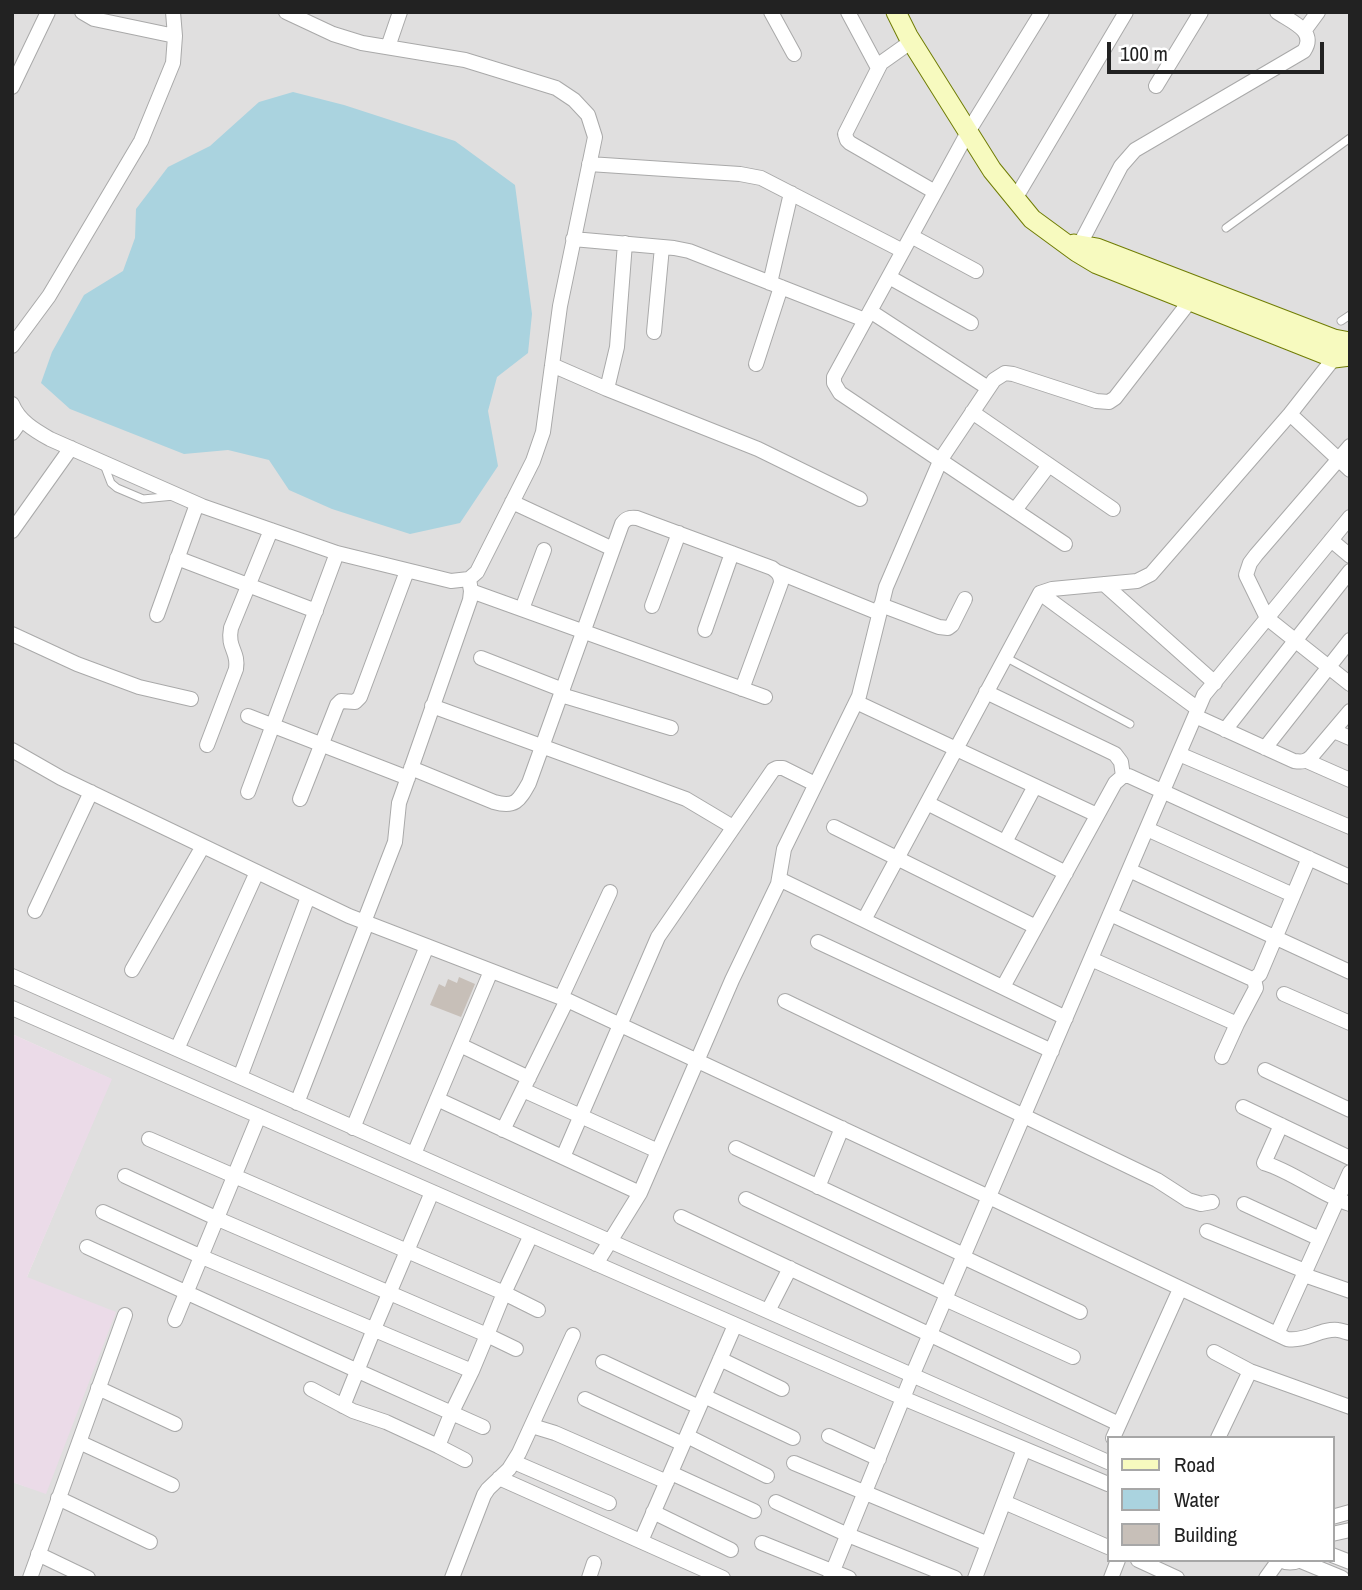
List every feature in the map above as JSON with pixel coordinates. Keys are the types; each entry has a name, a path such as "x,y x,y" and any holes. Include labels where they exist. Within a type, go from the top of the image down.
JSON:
{"street":[{"path":"12,87 48,12"},
{"path":"82,12 94,19 175,36"},
{"path":"12,346 49,296 141,141 173,63 173,12"},
{"path":"286,12 305,16 333,34 353,40 466,60 556,88 588,114 595,137 560,306 543,432 533,461 470,585 398,803 395,842 297,1103"},
{"path":"388,47 400,12"},
{"path":"771,12 794,54"},
{"path":"848,12 878,68"},
{"path":"896,12 992,170 1032,219 1073,244 1097,264 1190,301 1345,349"},
{"path":"1042,12 968,132 834,377 834,383 840,393 1065,544"},
{"path":"1015,199 1126,12"},
{"path":"1156,86 1201,12"},
{"path":"1073,244 1121,166 1135,150 1304,51 1308,44 1304,31 1277,12"},
{"path":"1304,31 1318,12"},
{"path":"912,41 885,59 878,68 845,134 847,140 935,192"},
{"path":"589,164 740,174 761,178 902,251"},
{"path":"756,364 776,285 791,192"},
{"path":"911,236 976,271"},
{"path":"573,239 689,251 776,285 868,315 988,388"},
{"path":"607,389 617,347 625,243"},
{"path":"1073,244 1097,248 1334,339 1345,349"},
{"path":"654,332 662,247"},
{"path":"889,277 971,323"},
{"path":"596,1264 640,1193 696,1060 778,884 784,849 859,696 886,587 941,459 999,375 1013,374 1096,401 1109,402 1115,398 1190,301"},
{"path":"864,920 1040,593 1137,581 1152,575 1345,349"},
{"path":"552,365 758,449 860,499"},
{"path":"12,404 29,427 50,439 197,504 337,553 470,585 522,609 765,697"},
{"path":"972,412 1113,509"},
{"path":"1290,414 1344,465"},
{"path":"12,433 22,419"},
{"path":"1350,446 1344,465 1250,563 1247,575 1267,618 1350,684"},
{"path":"12,531 71,448"},
{"path":"1015,510 1049,465"},
{"path":"512,502 613,549"},
{"path":"157,615 197,504"},
{"path":"248,716 321,744 494,802 512,804 519,800 524,792 622,524 631,517 880,609 939,627 948,628 952,625 965,599"},
{"path":"832,1575 912,1376 1204,695 1350,517"},
{"path":"207,745 238,660 230,645 231,628 271,530"},
{"path":"652,606 679,533"},
{"path":"1331,540 1350,556"},
{"path":"522,609 544,550"},
{"path":"248,792 337,553"},
{"path":"705,630 733,553"},
{"path":"177,558 316,611"},
{"path":"300,799 339,702 355,702 360,697 407,571"},
{"path":"1225,730 1350,571"},
{"path":"742,689 781,583 778,572"},
{"path":"1104,584 1215,683"},
{"path":"1040,593 1197,713 1225,730 1294,761 1307,761 1350,780"},
{"path":"12,634 77,664 139,687 191,699"},
{"path":"1265,748 1350,640"},
{"path":"481,658 562,692 671,728"},
{"path":"986,692 1115,754 1121,762 1123,776"},
{"path":"856,702 1097,815"},
{"path":"432,706 686,799 733,827"},
{"path":"1307,761 1350,711"},
{"path":"1334,731 1350,738"},
{"path":"12,750 61,778 308,897 365,923 564,999 1277,1334 1294,1340 1333,1330 1350,1333"},
{"path":"1179,754 1350,827"},
{"path":"563,1157 658,937 773,770 783,768 815,784"},
{"path":"1003,987 1115,783 1123,776 1129,776 1350,877"},
{"path":"1005,842 1035,786"},
{"path":"34,911 91,792"},
{"path":"927,803 1066,873"},
{"path":"834,827 1036,926"},
{"path":"1147,829 1293,895"},
{"path":"132,970 203,846"},
{"path":"1254,979 1260,974 1309,858"},
{"path":"1129,870 1350,972"},
{"path":"177,1049 257,872"},
{"path":"779,879 1066,1018"},
{"path":"503,1130 526,1084 610,892"},
{"path":"240,1077 308,897"},
{"path":"1110,914 1254,979"},
{"path":"817,942 1052,1051"},
{"path":"354,1128 427,946"},
{"path":"1091,959 1237,1024"},
{"path":"414,1154 491,971"},
{"path":"12,976 912,1376 1106,1457"},
{"path":"1222,1057 1256,988 1254,979"},
{"path":"1284,994 1350,1023"},
{"path":"785,1001 1157,1180 1188,1200 1201,1204 1212,1202"},
{"path":"12,1008 903,1398 1106,1483"},
{"path":"460,1045 580,1117 658,1151"},
{"path":"1265,1070 1350,1110"},
{"path":"437,1099 640,1193"},
{"path":"1243,1107 1350,1158"},
{"path":"176,1320 260,1116"},
{"path":"1281,1125 1264,1163 1343,1202"},
{"path":"818,1187 842,1128"},
{"path":"149,1139 538,1310"},
{"path":"736,1148 1080,1312"},
{"path":"1277,1334 1320,1239 1343,1202 1350,1172"},
{"path":"125,1176 516,1349"},
{"path":"452,1200 463,1176"},
{"path":"343,1406 432,1192"},
{"path":"746,1199 1073,1357"},
{"path":"1244,1204 1320,1239"},
{"path":"103,1212 202,1257 472,1371"},
{"path":"681,1217 1119,1424"},
{"path":"1207,1231 1350,1291"},
{"path":"438,1446 531,1235"},
{"path":"87,1247 483,1427"},
{"path":"768,1311 790,1268"},
{"path":"1114,1436 1180,1289"},
{"path":"30,1578 125,1315"},
{"path":"641,1541 735,1325"},
{"path":"452,1578 484,1495 514,1462 573,1335"},
{"path":"1213,1352 1250,1371 1350,1407"},
{"path":"720,1359 782,1389"},
{"path":"603,1362 793,1438"},
{"path":"1219,1436 1250,1371"},
{"path":"98,1388 175,1424"},
{"path":"312,1389 352,1411 386,1422 465,1460"},
{"path":"585,1399 767,1476"},
{"path":"531,1426 754,1511"},
{"path":"829,1436 878,1459"},
{"path":"79,1442 172,1485"},
{"path":"975,1578 1024,1449"},
{"path":"514,1462 609,1503"},
{"path":"794,1463 988,1544"},
{"path":"499,1478 723,1578"},
{"path":"58,1498 149,1542"},
{"path":"776,1502 848,1535 955,1578"},
{"path":"1004,1502 1106,1546"},
{"path":"653,1512 731,1550"},
{"path":"762,1543 832,1575 849,1578"},
{"path":"38,1554 88,1578"},
{"path":"1142,1562 1177,1578"},
{"path":"1266,1578 1278,1562"},
{"path":"1303,1562 1342,1578"},
{"path":"589,1578 594,1563"}],"lane":[{"path":"1226,229 1350,138"},
{"path":"1341,321 1350,315"},
{"path":"1005,657 1130,724"}],"shaded area":[{"path":"12,12 1350,12 1350,1578 12,1578 12,1482 46,1493 27,1277 111,1079 12,1034"},
{"path":"12,1034 112,1079 27,1277 116,1312 46,1494 12,1482"}],"water":[{"path":"293,92 344,105 455,141 515,185 532,314 528,353 497,377 488,411 498,466 460,523 410,534 332,509 289,490 269,460 228,450 184,454 70,409 41,383 52,352 84,295 123,271 135,238 136,209 168,167 210,146 259,102"}],"building":[{"path":"459,977 475,984 461,1017 430,1005 439,984 445,987 448,979 457,983"}]}
